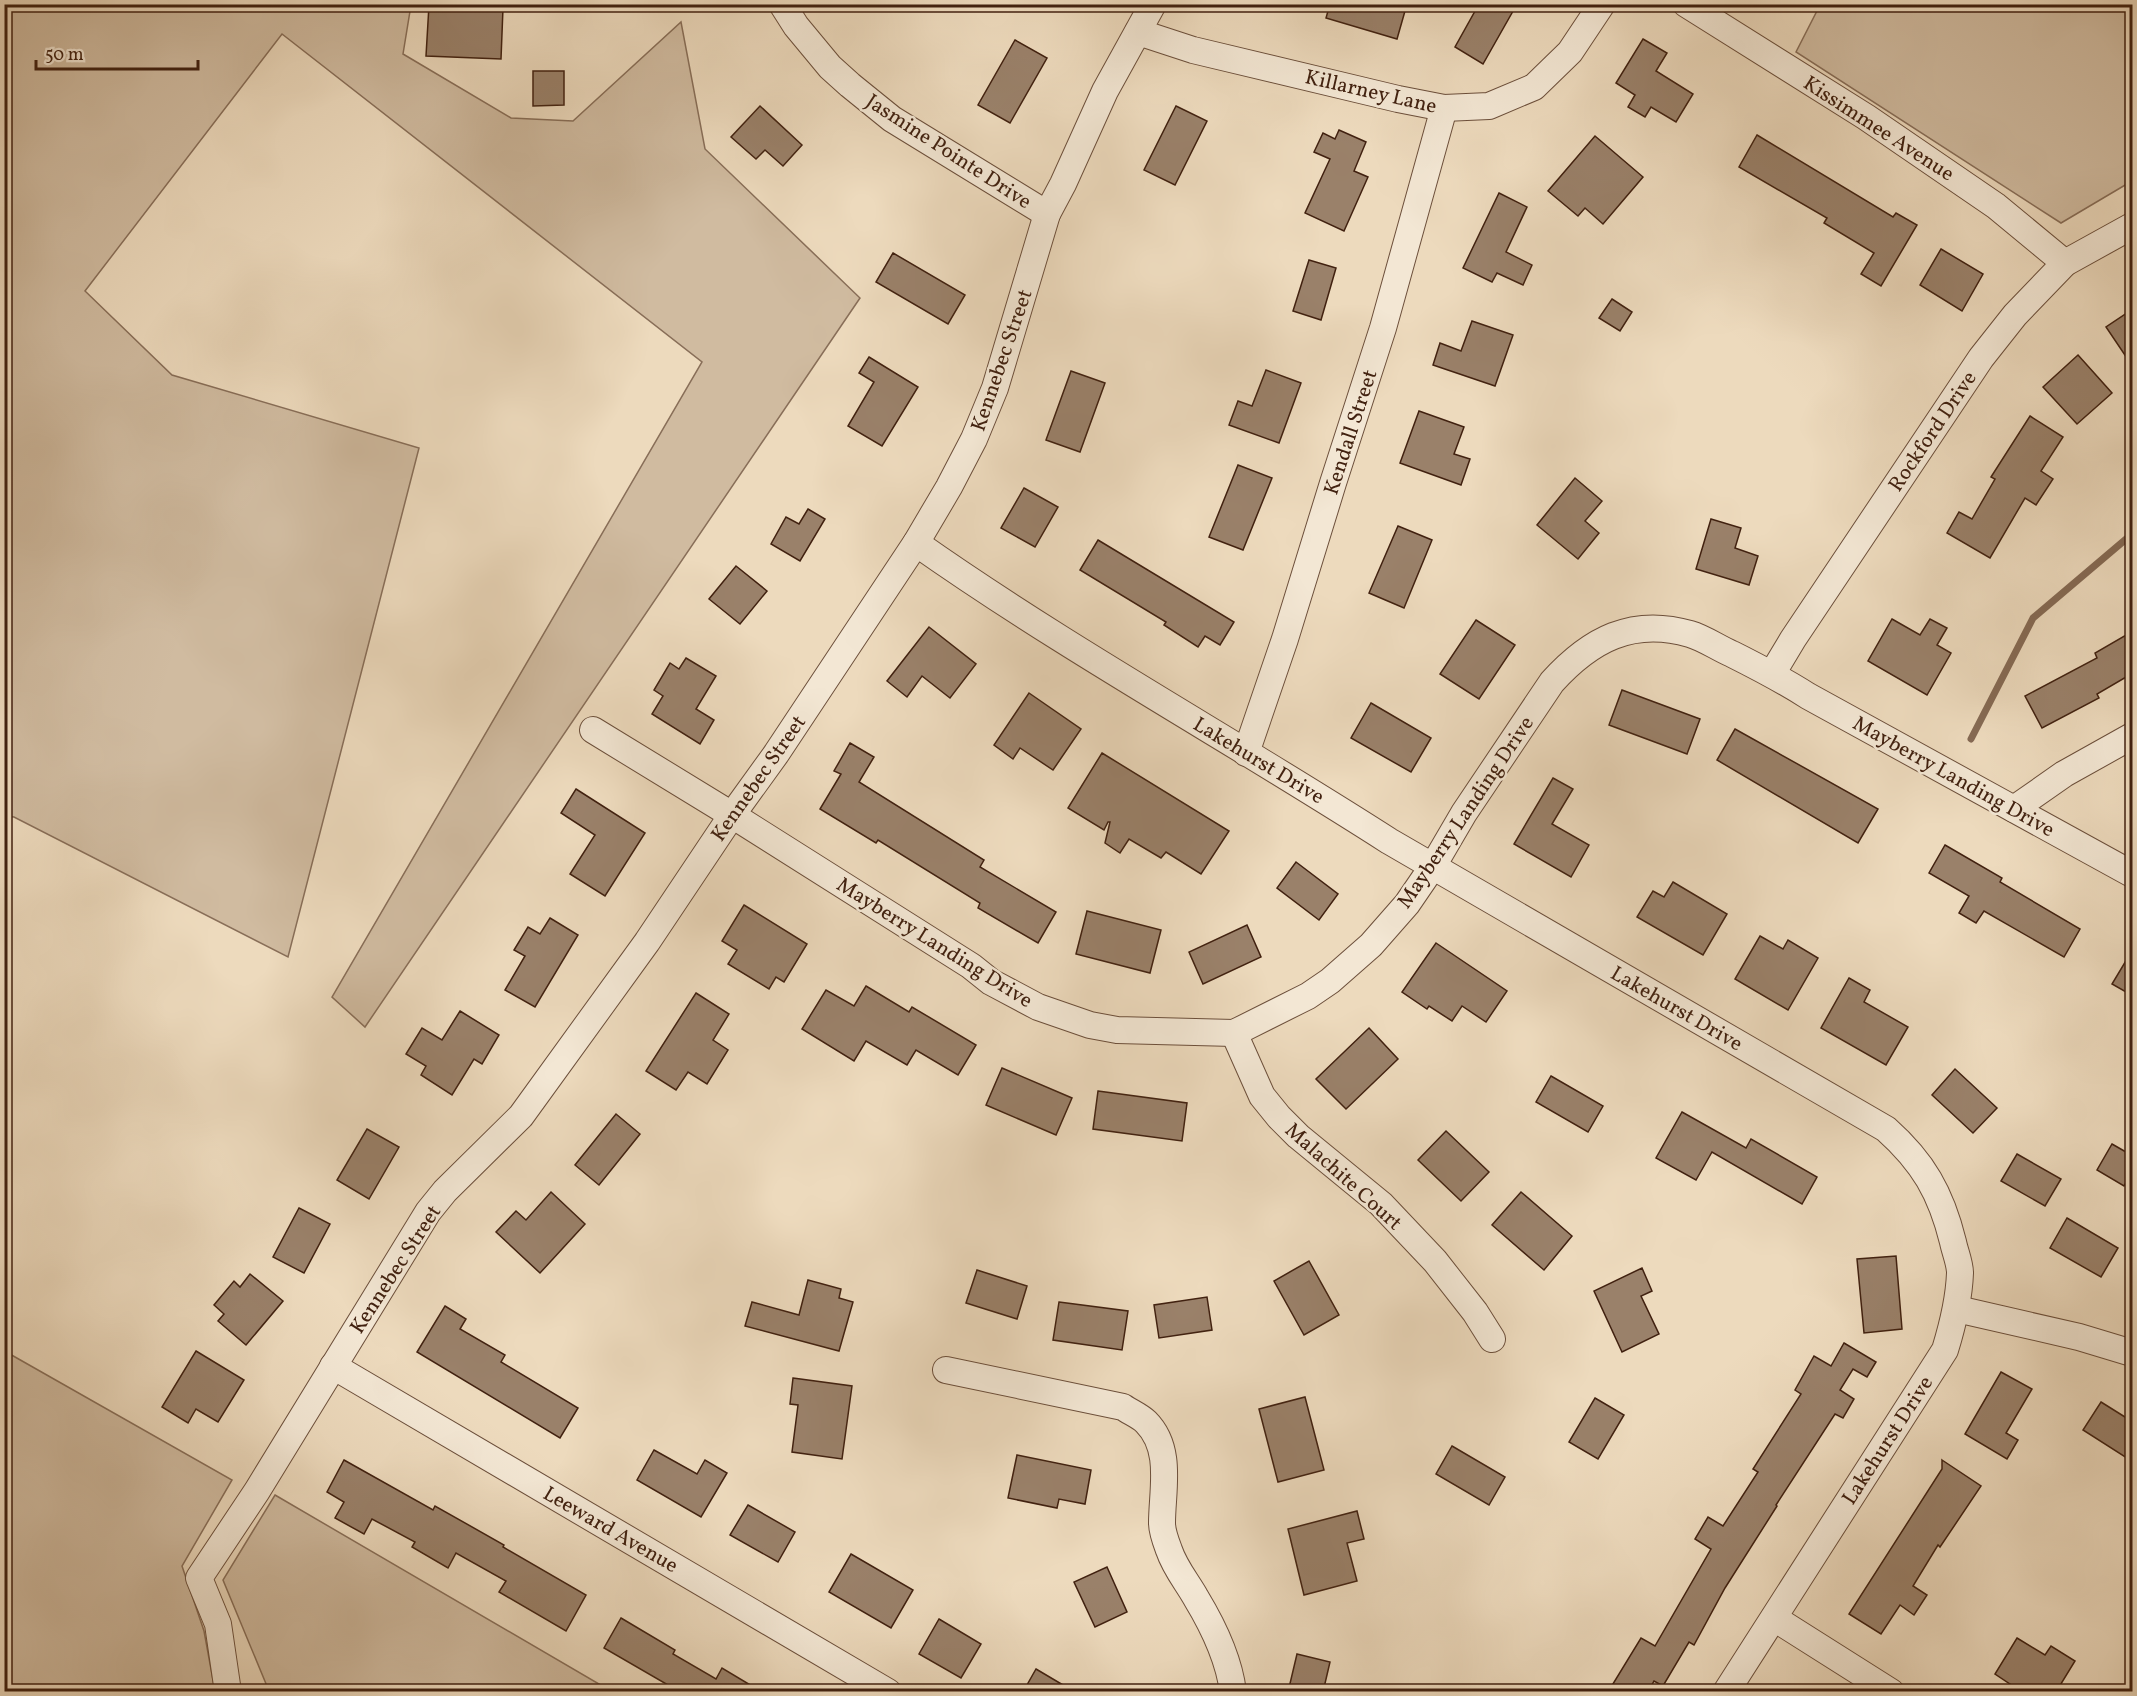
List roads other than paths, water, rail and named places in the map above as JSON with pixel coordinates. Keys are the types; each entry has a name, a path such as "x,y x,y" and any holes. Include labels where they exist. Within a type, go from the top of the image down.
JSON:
{"street":[{"name":"Jasmine Pointe Drive","path":"782,4 796,26 830,67 892,119 1047,214"},
{"name":"Kennebec Street","path":"228,1692 218,1624 199,1578 256,1491 428,1212 521,1116 647,942 776,754 916,543 969,448 995,388 1047,214 1105,92 1153,4"},
{"name":"Killarney Lane","path":"1138,32 1205,52 1398,99 1444,108 1489,106 1534,87 1570,52 1602,4"},
{"name":"Kissimmee Avenue","path":"1686,4 1866,117 1996,206 2065,263"},
{"name":"Kendall Street","path":"1246,753 1285,639 1383,328 1444,108"},
{"name":"Rockford Drive","path":"1772,674 1981,358 2015,315 2065,263 2133,226"},
{"name":"Lakehurst Drive","path":"916,543 991,595 1433,866 1886,1129 1906,1147 1923,1168 1943,1208 1960,1270 1957,1309 1945,1350 1726,1692"},
{"name":"Mayberry Landing Drive","path":"593,730 971,966 991,982 1038,1007 1090,1025 1116,1030 1234,1033 1308,996 1330,981 1371,945 1407,904 1433,866 1464,813 1552,682 1570,662 1590,646 1614,635 1640,630 1666,629 1692,635 1772,674 2133,874"},
{"path":"2014,809 2064,774 2133,736"},
{"name":"Malachite Court","path":"1234,1033 1262,1096 1279,1117 1298,1136 1381,1204 1435,1261 1475,1312 1492,1339"},
{"path":"1957,1309 2079,1337 2133,1353"},
{"name":"Leeward Avenue","path":"333,1366 888,1692"},
{"path":"946,1370 1123,1407 1147,1422 1161,1446 1165,1473 1162,1526 1169,1552 1209,1621 1230,1670 1233,1692"},
{"path":"1774,1618 1891,1692"}],"waterway":[{"path":"1971,739 2033,618 2132,534"}]}
